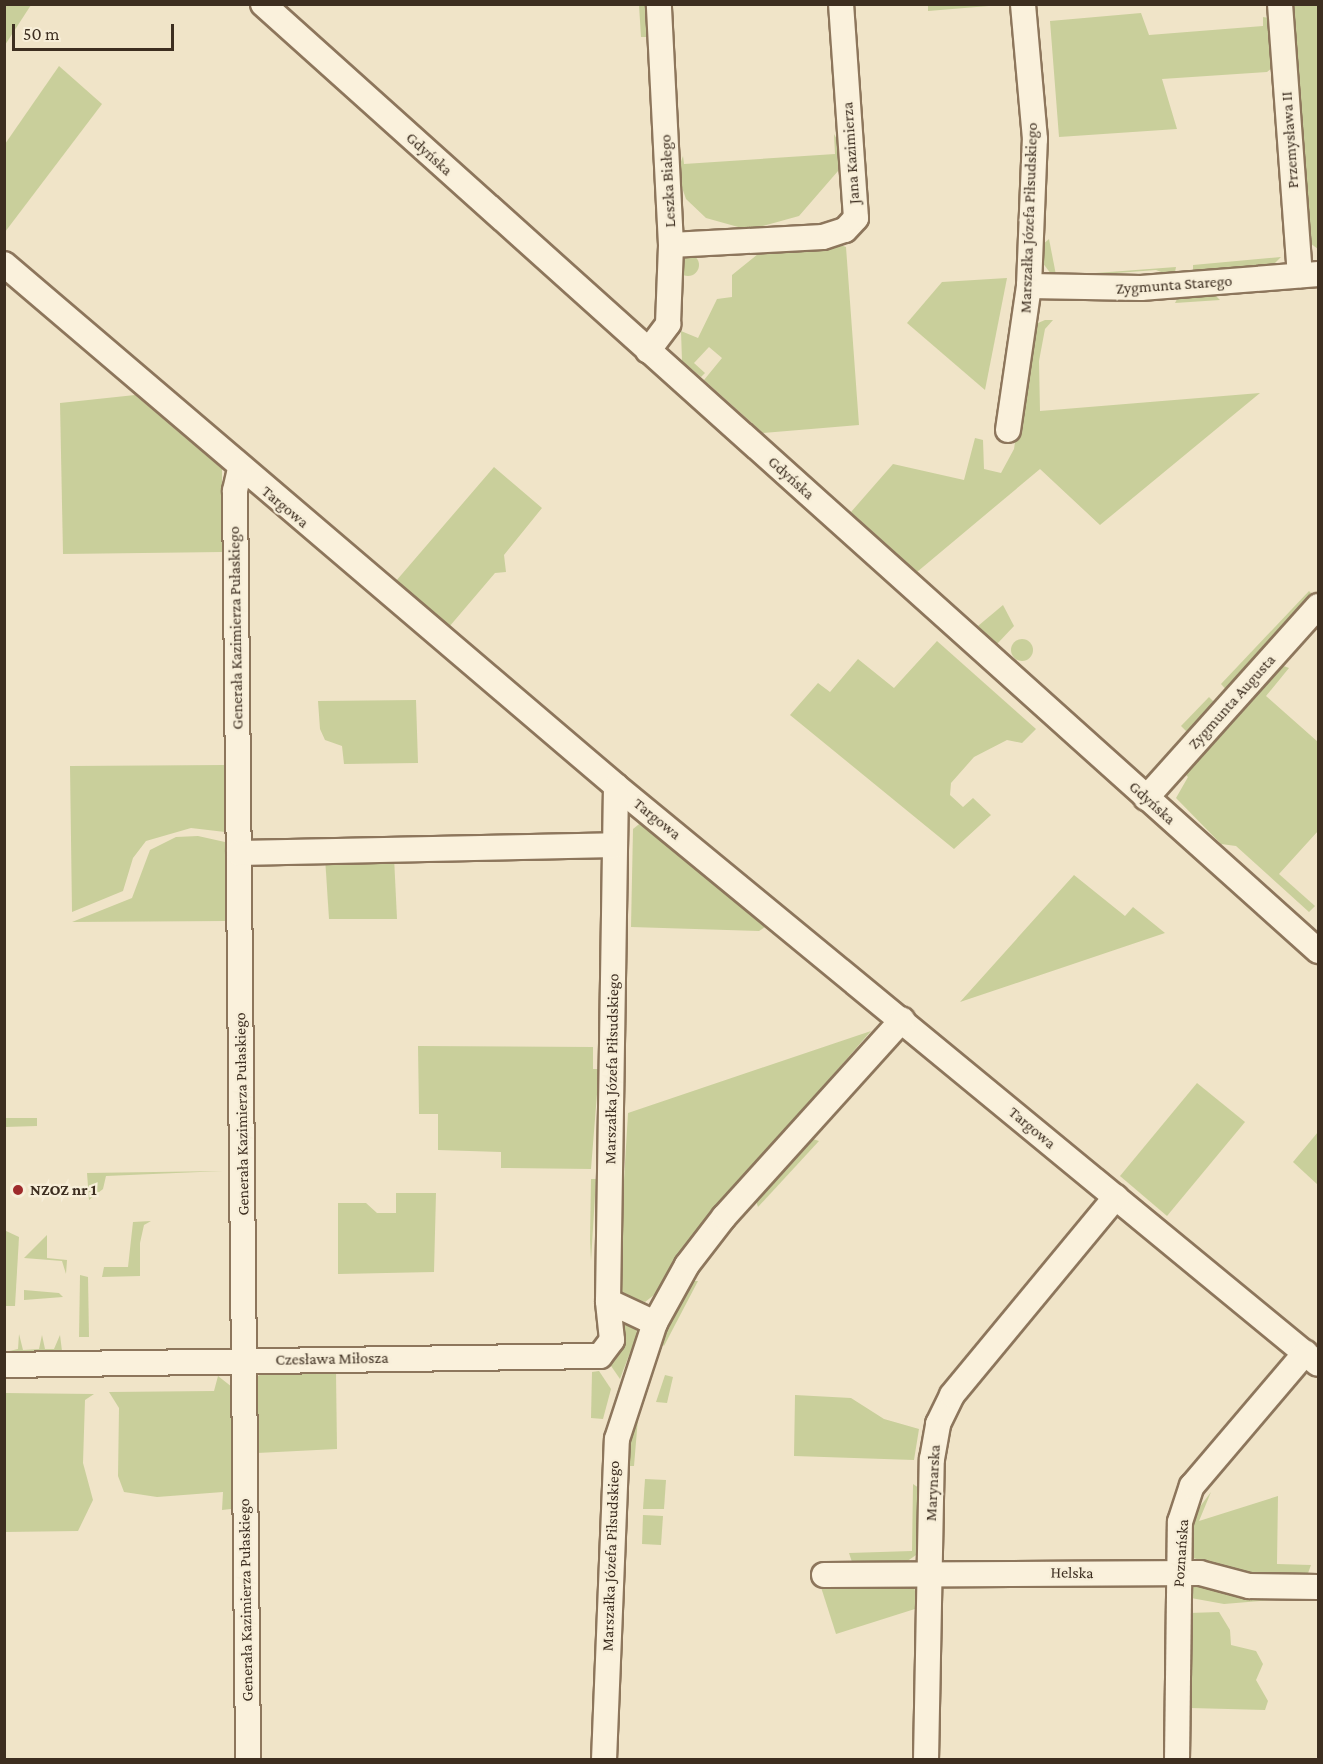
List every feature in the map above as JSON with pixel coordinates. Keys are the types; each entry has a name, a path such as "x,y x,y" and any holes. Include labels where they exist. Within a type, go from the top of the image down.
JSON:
{"street":[{"name":"Leszka Białego","path":"648,351 668,324 671,245 659,4"},
{"name":"Jana Kazimierza","path":"671,245 824,237 845,230 856,218 841,4"},
{"name":"Marszałka Józefa Piłsudskiego","path":"1008,430 1029,286 1035,139 1023,4"},
{"name":"Przemysława II","path":"1280,4 1309,275"},
{"name":"Gdyńska","path":"266,5 648,351 1318,951"},
{"name":"Targowa","path":"4,264 240,469 616,786 1312,1358"},
{"name":"Zygmunta Starego","path":"1029,286 1141,288 1309,275"},
{"name":"Generała Kazimierza Pułaskiego","path":"240,469 235,491 248,1760"},
{"name":"Zygmunta Augusta","path":"1146,798 1318,606"},
{"name":"Marszałka Józefa Piłsudskiego","path":"608,1301 616,786"},
{"path":"239,853 615,845"},
{"name":"Marszałka Józefa Piłsudskiego","path":"604,1760 617,1439 655,1323 687,1265 724,1217 902,1020"},
{"name":"Marynarska","path":"926,1760 932,1459 942,1414 952,1395 1116,1197"},
{"path":"608,1301 655,1323"},
{"name":"Czesława Miłosza","path":"4,1365 600,1356 612,1340 608,1301"},
{"name":"Poznańska","path":"1177,1760 1180,1522 1192,1486 1312,1358"},
{"name":"Helska","path":"824,1575 931,1572 1200,1573 1249,1586 1318,1587"}],"green space":[{"path":"928,4 1001,5 928,11"},
{"path":"4,5 31,5 5,45"},
{"path":"639,5 646,5 648,37 641,37"},
{"path":"1286,5 1318,5 1318,249 1307,241 1299,96"},
{"path":"1141,13 1149,35 1263,26 1263,17 1269,18 1275,29 1276,65 1267,72 1162,79 1177,129 1059,137 1050,21"},
{"path":"59,66 102,104 5,232 5,144"},
{"path":"834,134 840,145 838,171 799,216 749,230 706,218 686,199 677,173 683,156 684,164 835,154"},
{"path":"1049,239 1056,275 1054,278 1042,262 1041,246"},
{"path":"838,244 846,247 859,425 763,433 704,380 722,358 709,347 694,363 705,373 701,377 682,361 681,331 698,338 717,299 732,297 732,275 758,254"},
{"path":"688,254 698,261 699,265 692,275 688,276 678,269 677,265 684,255"},
{"path":"1281,257 1272,266 1199,275 1193,270 1193,265"},
{"path":"1176,267 1174,277 1156,270 1117,273 1112,280 1067,279 1069,275"},
{"path":"1007,278 985,390 907,323 942,282"},
{"path":"1212,292 1220,300 1175,303 1179,295"},
{"path":"1045,320 1053,320 1045,329 1039,361 1040,411 1260,393 1100,525 1040,469 917,572 851,512 893,464 964,480 975,438 983,440 984,469 1001,473 1014,449 1031,326"},
{"path":"135,395 222,469 222,552 63,554 60,403"},
{"path":"494,467 542,508 504,555 506,572 495,573 449,627 396,581"},
{"path":"1309,591 1318,600 1231,695 1221,684"},
{"path":"1003,605 1014,626 997,644 978,626"},
{"path":"1022,639 1030,642 1033,650 1030,658 1022,661 1014,658 1011,650 1014,642"},
{"path":"937,641 1036,729 1022,743 1007,740 974,757 951,783 950,795 963,807 973,798 991,815 954,849 790,715 818,683 830,692 858,659 894,688"},
{"path":"1281,665 1289,668 1266,696 1318,742 1318,831 1279,874 1315,906 1309,912 1236,846 1221,844 1176,798 1188,777 1184,773"},
{"path":"1209,697 1220,708 1192,737 1181,726"},
{"path":"416,700 418,763 344,764 342,746 325,740 320,729 318,701"},
{"path":"225,765 225,832 191,828 146,841 133,858 123,891 72,912 70,766"},
{"path":"643,821 768,925 759,931 631,927 633,829"},
{"path":"198,836 225,842 226,921 72,922 132,898 150,850 176,837"},
{"path":"325,857 394,857 397,919 329,919"},
{"path":"1074,875 1125,916 1133,907 1165,933 960,1002"},
{"path":"871,1031 694,1235 654,1295 645,1302 622,1294 618,1281 628,1113"},
{"path":"418,1046 593,1047 593,1069 599,1069 591,1169 501,1168 501,1152 438,1150 438,1114 419,1114"},
{"path":"1197,1083 1245,1122 1167,1216 1120,1176"},
{"path":"4,1118 37,1118 37,1126 5,1127"},
{"path":"1318,1132 1318,1185 1293,1162"},
{"path":"813,1139 819,1141 758,1207 756,1201"},
{"path":"223,1171 106,1176 103,1189 89,1200 87,1173"},
{"path":"591,1179 596,1179 591,1261 590,1240"},
{"path":"396,1193 436,1193 434,1272 338,1274 338,1203 366,1203 377,1213 396,1213"},
{"path":"151,1221 144,1225 140,1243 140,1276 102,1277 104,1267 128,1267 133,1222"},
{"path":"4,1230 19,1237 15,1306 5,1306"},
{"path":"47,1235 47,1258 67,1260 66,1274 62,1261 24,1258"},
{"path":"80,1275 88,1277 89,1337 79,1337"},
{"path":"693,1281 698,1281 664,1346 660,1342"},
{"path":"24,1290 59,1293 63,1297 24,1300"},
{"path":"625,1322 636,1326 637,1334 620,1379 609,1363"},
{"path":"19,1334 23,1350 39,1349 42,1335 45,1349 54,1349 60,1335 62,1351 5,1352 18,1349"},
{"path":"599,1371 611,1389 603,1419 591,1418 592,1372"},
{"path":"336,1372 337,1449 257,1453 256,1378 262,1373"},
{"path":"665,1375 673,1377 667,1403 656,1402"},
{"path":"218,1376 232,1387 231,1509 222,1510 223,1492 157,1497 124,1492 118,1476 119,1408 109,1392 214,1391"},
{"path":"4,1393 94,1394 85,1400 83,1463 93,1500 78,1531 5,1532"},
{"path":"795,1395 851,1398 884,1419 919,1429 914,1460 794,1456"},
{"path":"632,1418 638,1418 634,1466 625,1466"},
{"path":"645,1479 666,1480 664,1509 643,1509"},
{"path":"913,1484 919,1488 919,1553 903,1564 853,1565 849,1553 912,1551"},
{"path":"1211,1492 1199,1521 1278,1496 1277,1564 1311,1565 1307,1576 1283,1583 1186,1556 1196,1512"},
{"path":"643,1515 663,1516 661,1545 642,1544"},
{"path":"819,1581 914,1586 918,1608 836,1634"},
{"path":"1190,1582 1295,1598 1224,1604 1191,1598"},
{"path":"1219,1612 1230,1630 1231,1645 1256,1651 1263,1664 1256,1680 1268,1701 1265,1710 1191,1708 1191,1722 1189,1613"}],"place":[{"name":"NZOZ nr 1","path":"18,1190"}]}
